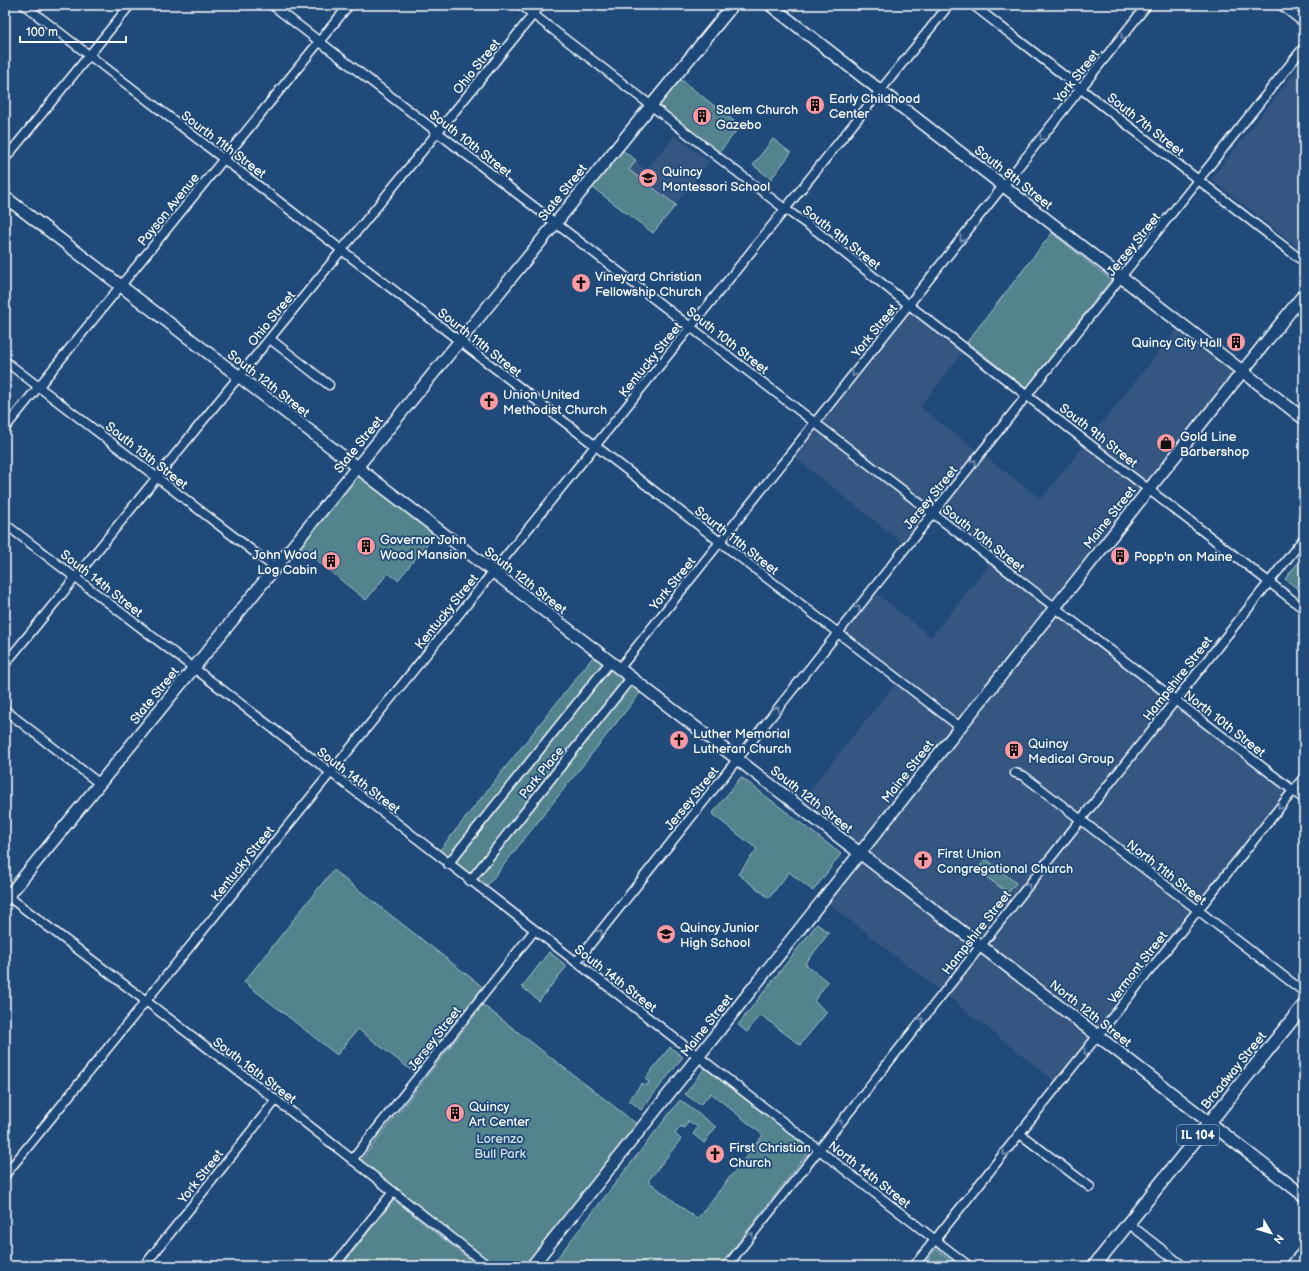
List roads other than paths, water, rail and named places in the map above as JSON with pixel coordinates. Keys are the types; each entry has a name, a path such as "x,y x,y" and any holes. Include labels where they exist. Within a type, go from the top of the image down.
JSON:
{"main road":[{"name":"Broadway Street","path":"1094,1266 1304,1005"}],"street":[{"name":"Sourth 11th Street","path":"24,5 960,728"},
{"path":"5,159 130,5"},
{"name":"South 10th Street","path":"272,5 1055,608"},
{"name":"Payson Avenue","path":"5,428 349,5"},
{"name":"South 9th Street","path":"521,5 785,209 818,232 909,305 1304,609"},
{"name":"Ohio Street","path":"5,664 541,5"},
{"name":"State Street","path":"6,897 100,784 733,5"},
{"name":"South 8th Street","path":"770,5 880,92 1304,419"},
{"name":"Kentucky Street","path":"5,1175 595,446 949,5"},
{"name":"South 7th Street","path":"973,5 1304,262"},
{"name":"York Street","path":"619,669 1004,187 1147,5"},
{"path":"1281,5 1304,23"},
{"name":"Jersey Street","path":"576,962 1304,47"},
{"name":"South 12th Street","path":"5,197 859,854"},
{"name":"Maine Street","path":"532,1266 1304,294"},
{"path":"270,339 329,385"},
{"name":"South 13th Street","path":"5,361 275,568"},
{"name":"South 14th Street","path":"5,524 698,1057"},
{"name":"Hampshire Street","path":"727,1266 1304,538"},
{"name":"North 10th Street","path":"1055,608 1304,799"},
{"name":"Park Place","path":"448,864 610,662"},
{"name":"Park Place","path":"470,881 631,678"},
{"path":"5,710 100,784"},
{"name":"North 11th Street","path":"1014,773 1024,776 1304,992"},
{"name":"Vermont Street","path":"914,1266 1304,776"},
{"name":"North 12th Street","path":"859,854 1098,1036 1304,1196"},
{"name":"South 16th Street","path":"6,897 276,1100 488,1266"},
{"name":"Jersey Street","path":"352,1160 534,931"},
{"name":"North 14th Street","path":"698,1057 970,1266"},
{"name":"York Street","path":"144,1266 276,1100"},
{"path":"1020,1134 1090,1187"},
{"path":"334,1266 393,1192"},
{"path":"1128,1223 1183,1266"},
{"path":"1290,1266 1304,1249"}],"place":[{"name":"Early Childhood Center","path":"815,105"},
{"name":"Salem Church Gazebo","path":"702,116"},
{"name":"Quincy Montessori School","path":"648,178"},
{"name":"Vineyard Christian Fellowship Church","path":"581,283"},
{"name":"Quincy City Hall","path":"1236,342"},
{"name":"Union United Methodist Church","path":"489,401"},
{"name":"Gold Line Barbershop","path":"1166,443"},
{"name":"Governor John Wood Mansion","path":"366,546"},
{"name":"Popp'n on Maine","path":"1120,556"},
{"name":"John Wood Log Cabin","path":"331,561"},
{"name":"Luther Memorial Lutheran Church","path":"679,740"},
{"name":"Quincy Medical Group","path":"1014,750"},
{"name":"First Union Congregational Church","path":"923,860"},
{"name":"Quincy Junior High School","path":"666,934"},
{"name":"Quincy Art Center","path":"455,1113"},
{"name":"First Christian Church","path":"715,1154"}],"park label":[{"name":"Lorenzo Bull Park","path":"500,1146"}]}
